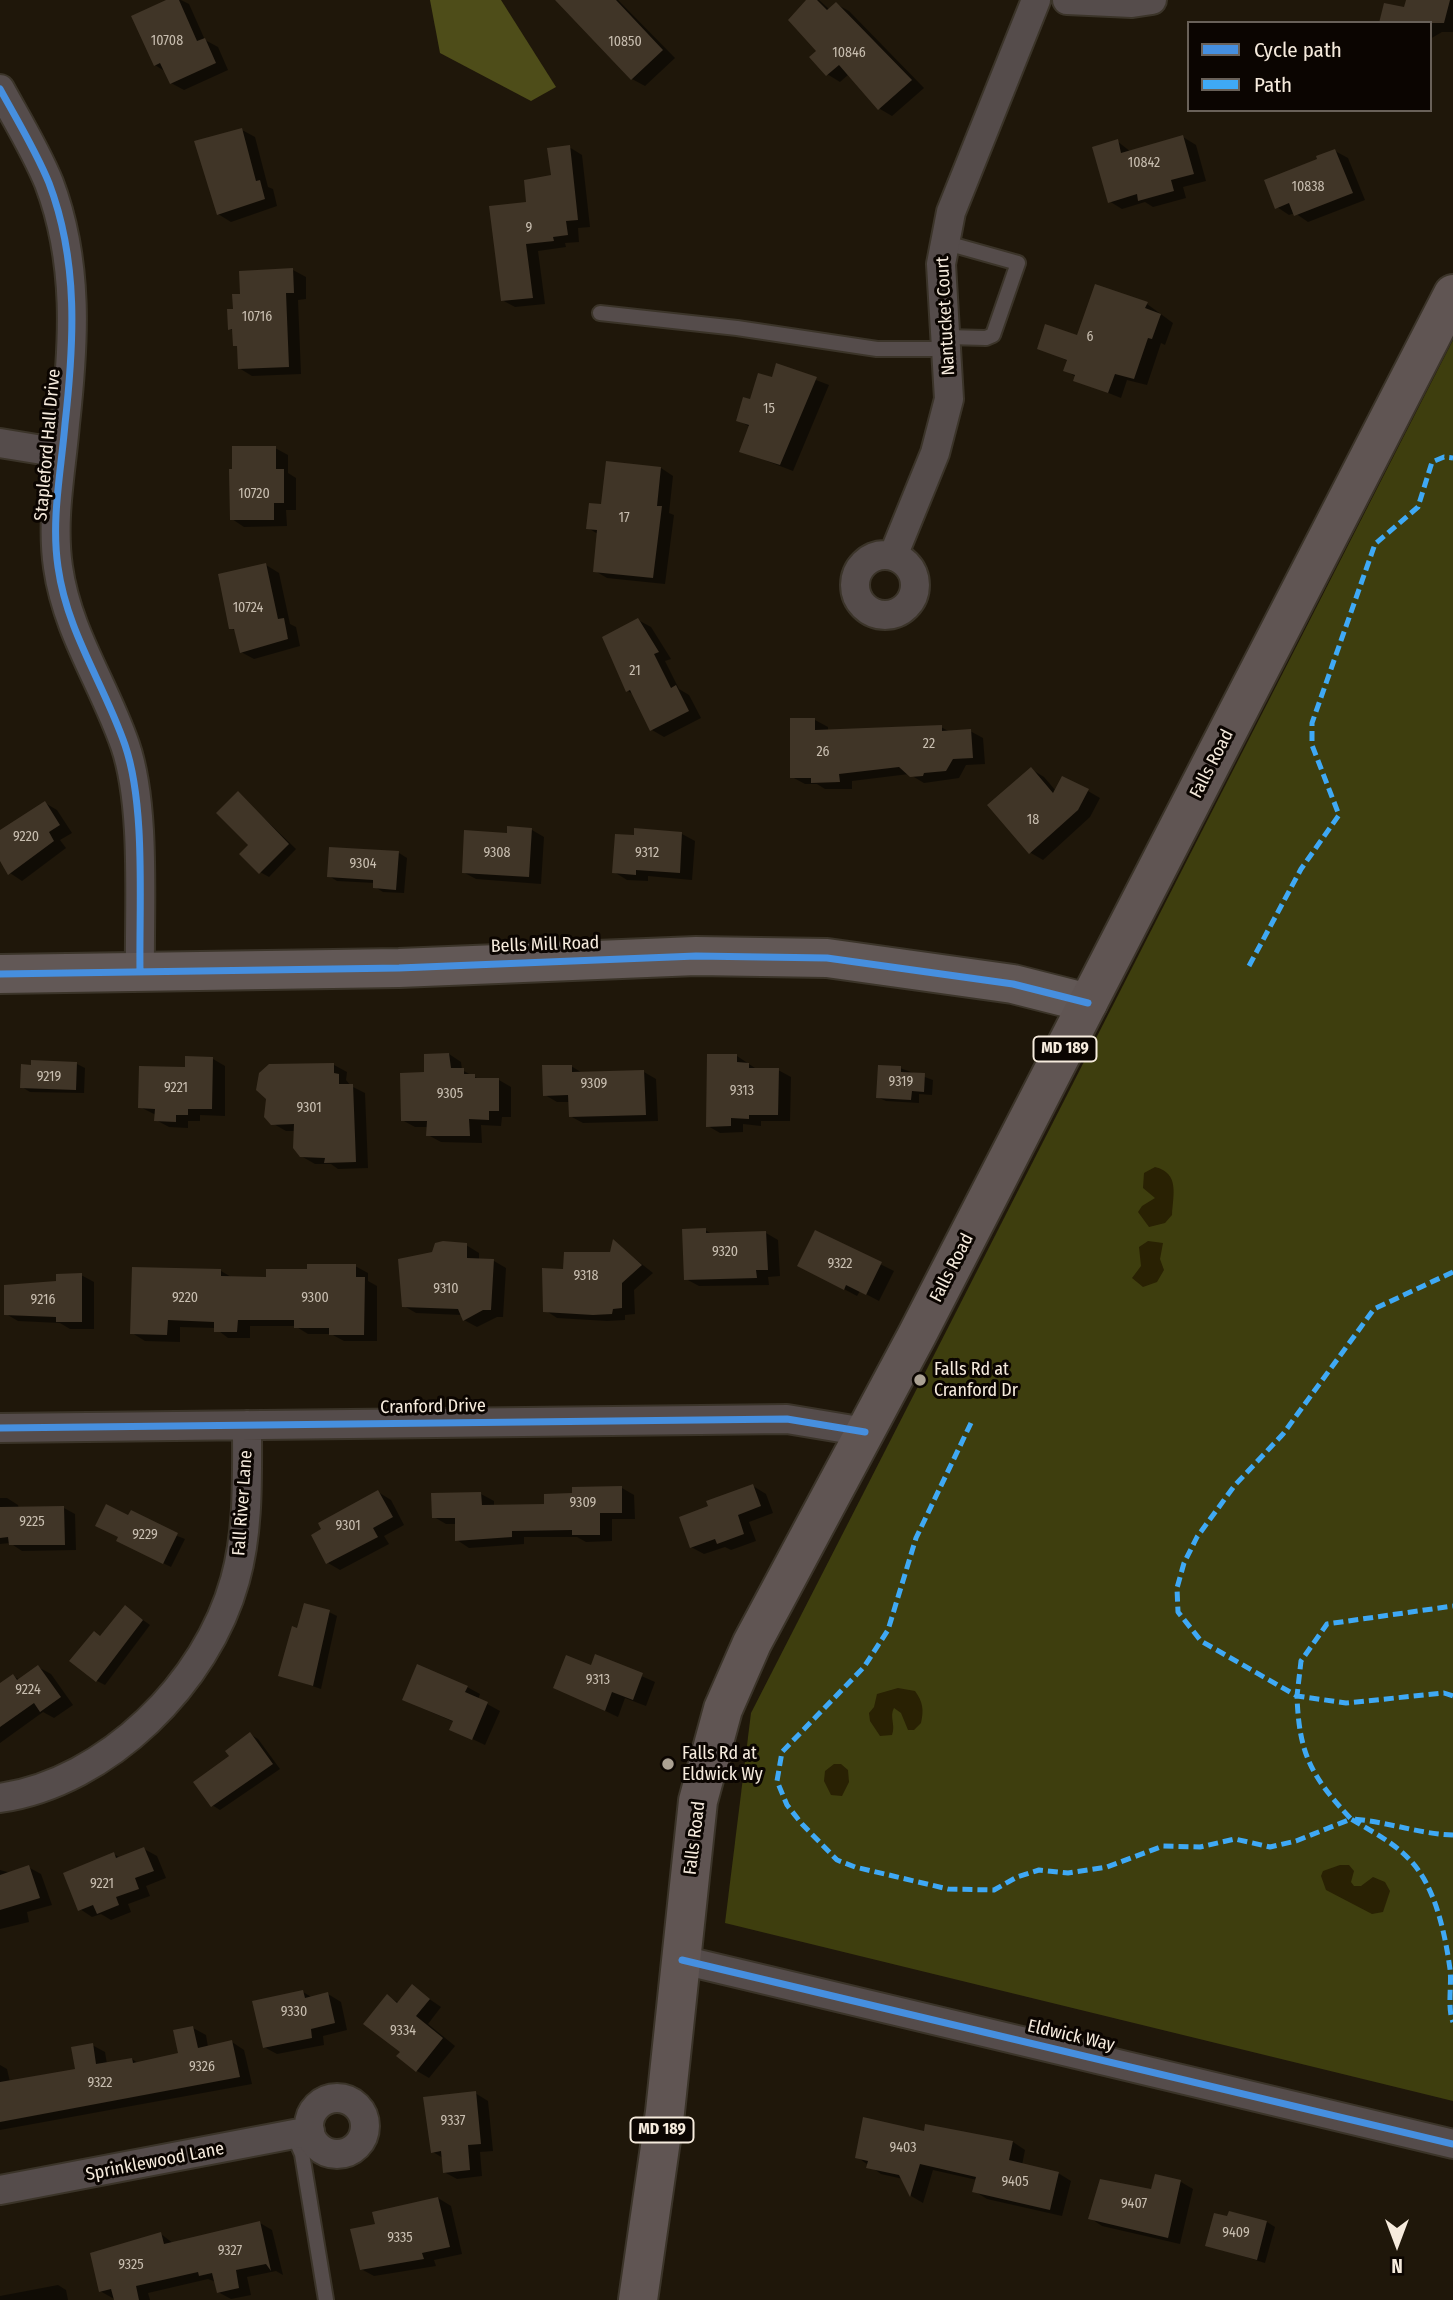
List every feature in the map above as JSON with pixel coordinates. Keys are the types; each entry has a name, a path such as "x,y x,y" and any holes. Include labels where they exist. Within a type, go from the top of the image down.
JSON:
{"main road":[{"name":"Falls Road","path":"638,2300 682,1960 698,1801 714,1734 751,1643 865,1432 1453,294"}],"street":[{"name":"Nantucket Court","path":"893,556 943,429 949,399 941,264 943,242 951,212 1035,0"},
{"path":"1067,0 1132,3 1152,0"},
{"name":"Stapleford Hall Drive","path":"0,89 49,183 65,235 72,284 74,337 56,507 57,566 80,650 125,745 134,783 140,972"},
{"path":"0,443 61,453"},
{"name":"Bells Mill Road","path":"0,974 400,968 682,956 827,958 1013,984 1088,1003"},
{"name":"Cranford Drive","path":"0,1428 787,1419 865,1432"},
{"name":"Fall River Lane","path":"0,1798 49,1784 96,1760 151,1717 194,1667 222,1615 235,1580 247,1494 247,1426"},
{"name":"Eldwick Way","path":"682,1960 1453,2144"},
{"name":"Sprinklewood Lane","path":"0,2190 302,2134"}],"lane":[{"path":"600,313 737,328 877,349 946,343 993,335 1018,263 943,242"},
{"path":"302,2134 302,2154 326,2300"}],"shaded area":[{"path":"430,0 501,0 556,87 531,101 440,53"},
{"path":"1453,340 1453,2101 725,1923 751,1713"}],"sand":[{"path":"1155,1167 1163,1170 1172,1180 1172,1215 1165,1223 1149,1227 1138,1212 1155,1198 1143,1188 1144,1173"},
{"path":"1148,1241 1163,1243 1160,1259 1164,1270 1157,1282 1143,1287 1132,1278 1141,1266 1139,1247"},
{"path":"898,1688 915,1691 918,1695 922,1706 921,1723 914,1730 908,1730 901,1713 894,1708 892,1735 880,1736 870,1721 869,1713 874,1707 877,1694"},
{"path":"834,1764 841,1764 848,1770 849,1782 842,1796 831,1795 824,1781 825,1771"},
{"path":"1349,1865 1354,1871 1351,1882 1354,1886 1361,1886 1373,1877 1385,1882 1390,1891 1383,1912 1372,1914 1326,1890 1321,1876 1323,1871"}],"building":[{"path":"166,0 179,0 197,41 205,38 216,63 170,84 160,63 154,66 131,16"},
{"path":"555,0 616,0 663,50 631,80"},
{"path":"806,0 817,0 827,10 836,2 912,80 878,110 839,65 826,76 809,57 816,51 788,20"},
{"path":"1406,0 1450,0 1444,23 1380,21 1384,3 1404,7"},
{"path":"242,128 256,181 260,180 265,199 217,215 194,141"},
{"path":"1183,135 1194,174 1171,180 1174,191 1138,201 1137,194 1108,203 1092,147 1118,139 1121,153"},
{"path":"570,145 578,220 566,221 568,235 553,237 554,241 526,244 533,298 501,301 489,206 526,202 524,180 551,175 547,148"},
{"path":"1335,149 1353,193 1294,216 1289,203 1275,209 1264,180"},
{"path":"293,268 294,293 286,293 289,367 238,369 237,346 233,346 232,329 228,330 227,309 233,309 232,294 240,294 239,271"},
{"path":"1095,284 1148,302 1145,308 1161,314 1152,339 1148,338 1134,379 1115,374 1108,393 1073,381 1075,375 1063,371 1067,360 1037,349 1045,324 1077,335"},
{"path":"776,363 817,377 780,465 739,452 749,425 736,421 743,397 750,399 758,373 772,377"},
{"path":"232,446 276,446 276,469 284,469 284,503 274,503 274,520 230,520 229,469 232,469"},
{"path":"606,461 661,467 657,506 662,506 653,578 593,572 597,530 586,529 589,503 601,504"},
{"path":"266,563 278,619 284,618 288,639 240,653 234,629 229,629 218,574"},
{"path":"638,618 659,652 654,654 671,688 676,685 689,711 650,731 630,690 626,692 602,637"},
{"path":"790,718 815,718 815,730 942,725 942,731 971,729 973,758 953,759 946,771 924,773 923,776 910,777 899,767 839,774 840,782 811,783 811,778 790,778"},
{"path":"1031,767 1053,793 1062,776 1089,789 1078,810 1029,854 987,805"},
{"path":"238,791 289,844 259,874 239,854 248,845 216,813"},
{"path":"45,801 60,825 49,832 54,841 8,875 0,861 0,830"},
{"path":"507,826 532,828 529,877 462,873 464,830 507,833"},
{"path":"634,828 682,832 680,873 636,870 636,875 612,873 615,834 634,835"},
{"path":"329,847 399,851 396,890 373,888 373,880 327,877"},
{"path":"449,1053 451,1068 464,1068 464,1074 475,1074 475,1078 499,1078 499,1111 489,1111 489,1120 469,1119 470,1136 426,1136 427,1121 401,1121 400,1073 424,1072 424,1054"},
{"path":"707,1054 737,1054 737,1062 749,1063 749,1068 779,1068 778,1115 749,1115 749,1119 731,1118 731,1126 706,1127"},
{"path":"185,1056 213,1057 212,1109 188,1109 188,1115 176,1115 176,1122 154,1121 155,1109 138,1108 139,1066 185,1067"},
{"path":"31,1060 77,1062 76,1090 20,1088 21,1064 31,1065"},
{"path":"334,1063 334,1073 339,1074 339,1084 353,1084 356,1162 324,1163 325,1158 300,1157 293,1148 294,1124 271,1125 264,1117 266,1099 256,1090 259,1073 269,1064"},
{"path":"542,1065 572,1065 572,1072 644,1070 646,1115 569,1117 568,1095 543,1096"},
{"path":"878,1065 901,1066 901,1072 925,1073 924,1092 912,1091 911,1100 876,1098"},
{"path":"706,1228 706,1233 766,1231 768,1270 756,1270 757,1278 684,1280 682,1229"},
{"path":"815,1230 882,1262 866,1295 846,1285 844,1290 797,1266"},
{"path":"613,1239 642,1265 622,1283 622,1308 613,1309 612,1314 593,1315 543,1312 542,1268 563,1269 564,1252 610,1252"},
{"path":"435,1243 467,1243 467,1258 494,1259 491,1310 483,1310 463,1321 458,1309 402,1307 398,1259 432,1252"},
{"path":"307,1264 356,1264 356,1277 365,1277 364,1335 329,1335 329,1328 294,1328 294,1320 238,1320 237,1332 214,1332 214,1322 168,1320 167,1335 130,1334 132,1267 221,1269 221,1276 266,1277 266,1269 307,1269"},
{"path":"82,1273 82,1322 56,1322 56,1317 4,1315 4,1285 56,1281 56,1274"},
{"path":"753,1484 761,1506 738,1515 744,1534 717,1544 715,1539 690,1548 679,1517 708,1506 706,1501"},
{"path":"622,1486 622,1513 600,1513 600,1535 572,1535 572,1530 512,1531 512,1537 455,1541 455,1518 432,1518 431,1493 481,1492 482,1505 544,1504 544,1494 572,1493 572,1487"},
{"path":"378,1490 393,1517 373,1528 378,1537 326,1564 311,1535 321,1529 318,1523"},
{"path":"106,1504 128,1515 131,1510 178,1533 163,1564 116,1541 118,1537 95,1526"},
{"path":"64,1506 65,1545 9,1545 8,1537 0,1538 0,1507"},
{"path":"304,1603 330,1610 313,1686 278,1676 292,1626 297,1628"},
{"path":"125,1605 143,1620 96,1682 69,1661 94,1631 100,1636"},
{"path":"595,1654 643,1673 633,1700 612,1692 605,1711 553,1688 566,1655 591,1665"},
{"path":"417,1664 468,1686 465,1692 488,1702 472,1740 449,1730 453,1721 402,1700"},
{"path":"38,1665 61,1697 40,1712 34,1703 0,1727 0,1683 13,1674 17,1680"},
{"path":"250,1732 273,1764 211,1807 193,1782 229,1756 225,1751"},
{"path":"144,1847 154,1871 135,1878 139,1889 116,1897 119,1905 97,1914 93,1905 78,1911 63,1873 114,1852 116,1858"},
{"path":"29,1865 40,1898 0,1910 0,1875"},
{"path":"412,1984 430,1999 416,2016 443,2038 416,2072 396,2056 400,2052 363,2024 387,1994 397,2003"},
{"path":"303,1990 305,1998 328,1992 335,2023 311,2029 312,2038 263,2048 252,2001"},
{"path":"193,2026 198,2048 232,2040 240,2077 0,2122 0,2082 75,2069 71,2047 93,2043 96,2064 132,2058 133,2063 178,2053 173,2030"},
{"path":"476,2091 481,2144 468,2145 470,2170 443,2173 441,2151 431,2153 423,2097"},
{"path":"863,2117 924,2131 925,2124 1013,2141 1009,2160 1059,2172 1050,2210 972,2192 976,2177 920,2164 910,2197 899,2175 866,2168 868,2161 855,2158"},
{"path":"1155,2174 1181,2180 1168,2238 1088,2219 1100,2179 1151,2189"},
{"path":"438,2197 450,2247 422,2253 424,2259 360,2270 350,2229 375,2224 372,2212"},
{"path":"1229,2211 1267,2221 1257,2260 1205,2246 1214,2213 1227,2216"},
{"path":"260,2221 271,2271 266,2264 236,2270 239,2288 217,2293 212,2273 199,2276 198,2272 136,2286 139,2300 114,2300 111,2289 99,2292 90,2253 161,2232 164,2244"}],"marked path":[{"path":"1249,966 1301,869 1339,815 1312,745 1312,723 1375,544 1418,507 1432,462 1444,457 1453,458"},
{"path":"1453,1272 1374,1309 1283,1434 1235,1485 1197,1537 1184,1563 1177,1588 1178,1612 1201,1641 1297,1696 1301,1661 1327,1624 1453,1606"},
{"path":"971,1423 916,1538 888,1630 864,1667 782,1752 777,1781 787,1805 802,1824 837,1860 855,1867 948,1889 994,1890 1017,1877 1039,1870 1068,1873 1107,1867 1163,1846 1200,1847 1235,1839 1270,1847 1296,1841 1351,1819 1403,1853 1426,1882 1445,1940 1450,1969 1450,2010 1453,2022"},
{"path":"1453,1696 1444,1693 1346,1703 1297,1696 1301,1734 1310,1763 1326,1790 1351,1819 1453,1835"}],"cycle path":[{"path":"0,89 49,183 59,213 70,273 71,363 57,495 56,549 69,614 125,745 132,770 139,826 140,972"},
{"path":"0,974 399,968 696,956 827,958 1013,984 1088,1003"},
{"path":"0,1428 787,1419 865,1432"},
{"path":"682,1960 1453,2144"}],"place":[{"name":"Falls Rd at Cranford Dr","path":"920,1380"},
{"name":"Falls Rd at Eldwick Wy","path":"668,1764"}]}
